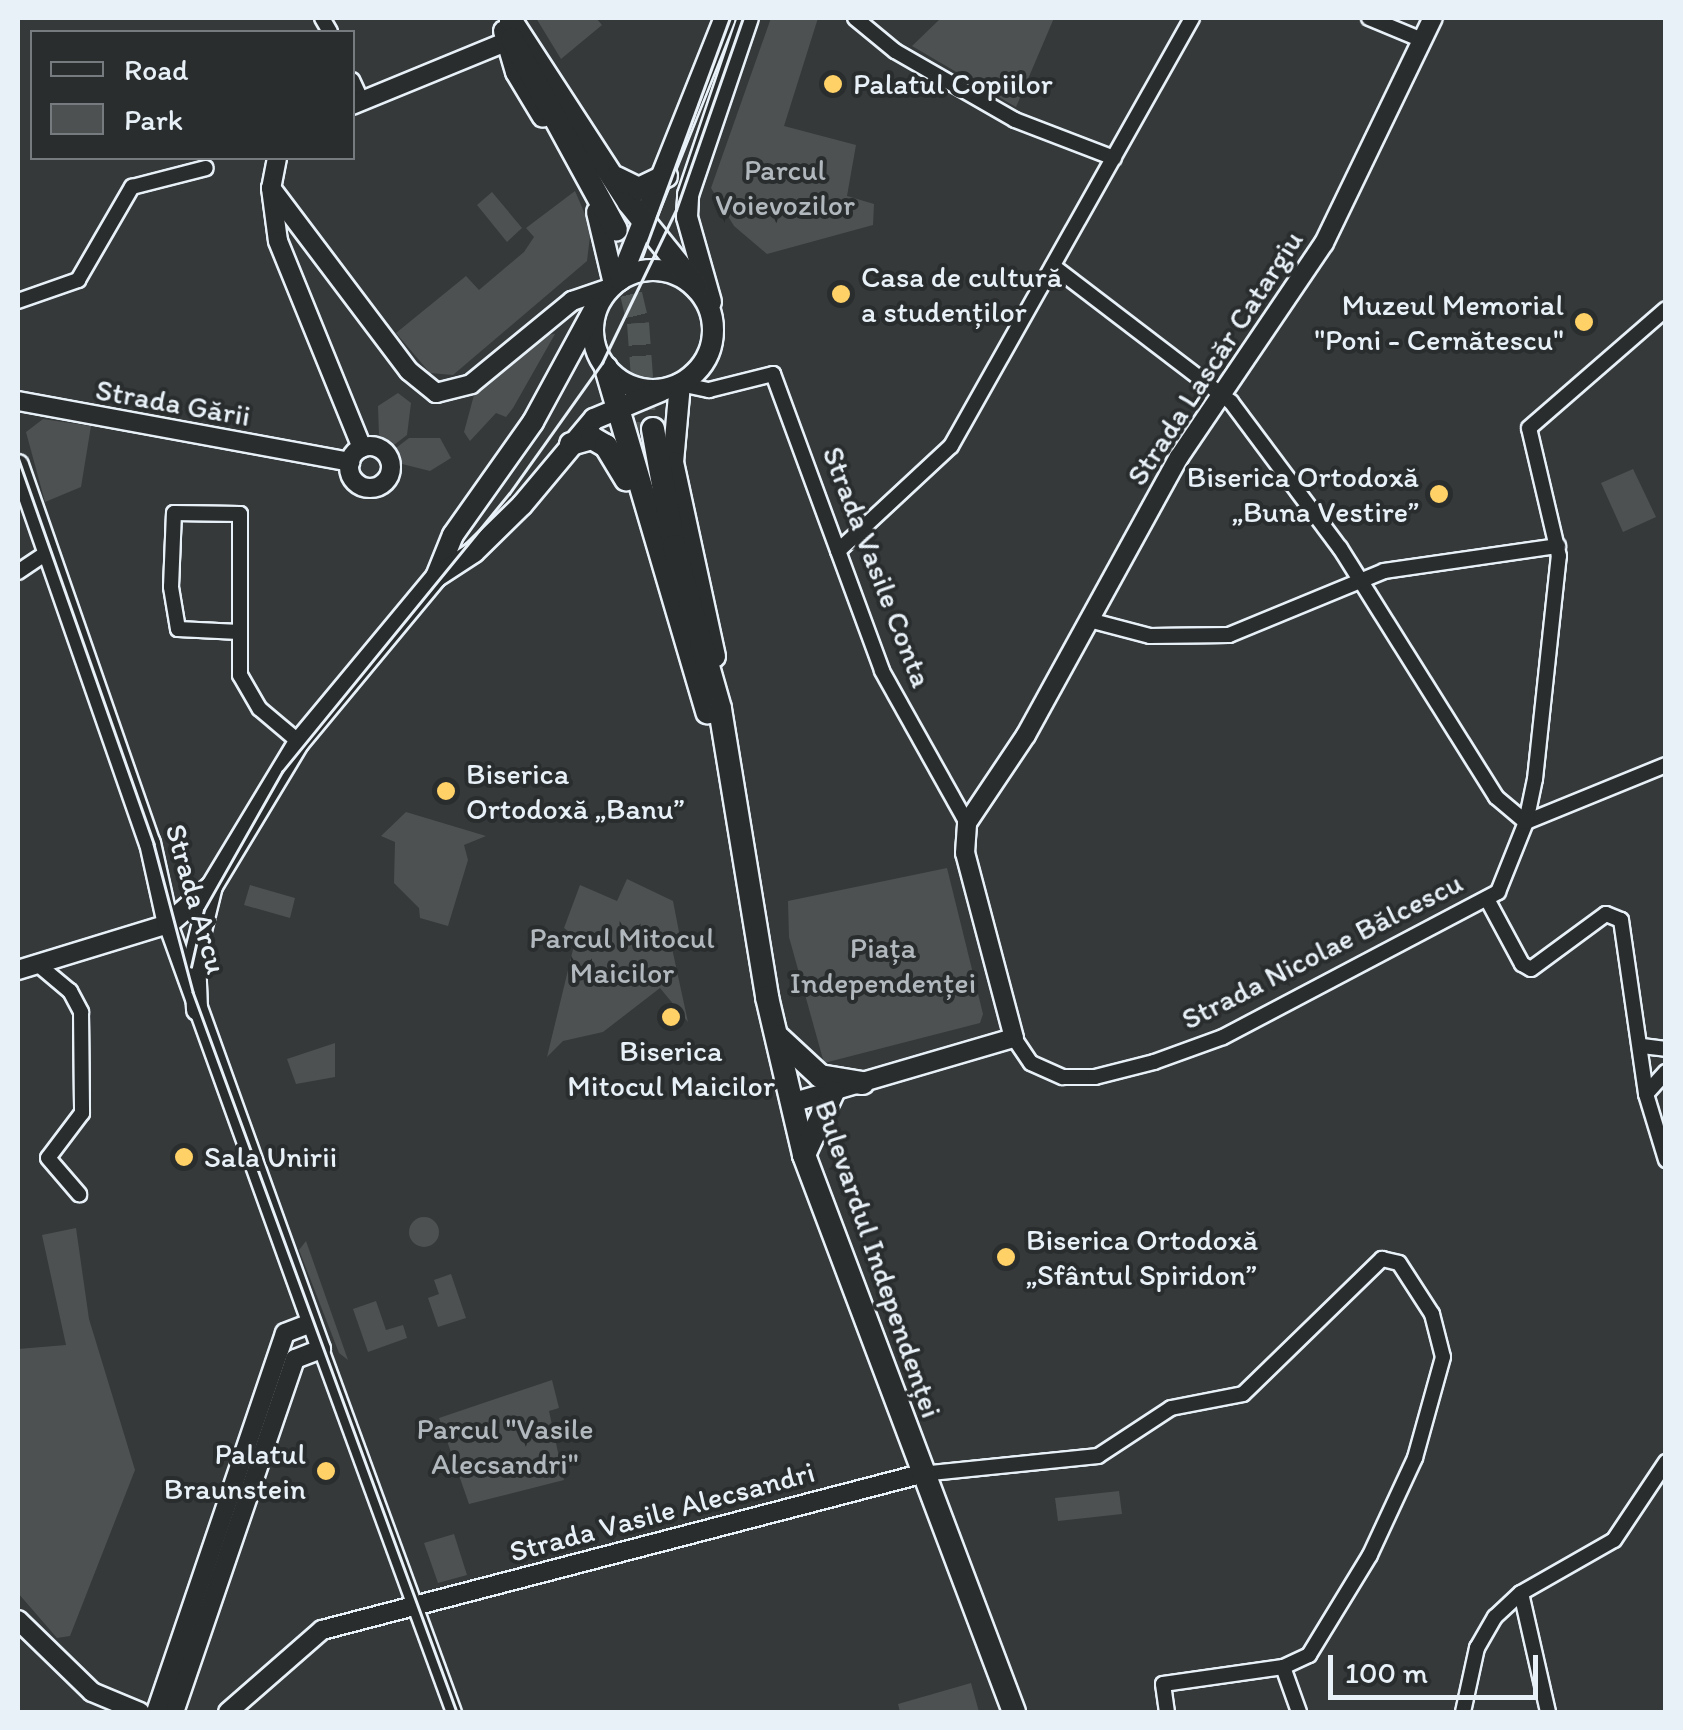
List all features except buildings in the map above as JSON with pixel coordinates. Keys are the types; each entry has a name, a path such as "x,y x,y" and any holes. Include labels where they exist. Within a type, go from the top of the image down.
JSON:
{"main road":[{"path":"436,577 453,535 561,379 596,308 615,284 628,227 666,176 725,18"},
{"path":"168,924 208,889 299,742 436,577 474,552 522,505 594,418 674,386 707,360 714,326 687,217 688,194 748,18"},
{"path":"506,25 610,172 629,189 666,176"},
{"path":"506,25 628,227 696,286 714,326"},
{"path":"506,25 592,200 610,248 615,284"},
{"path":"610,172 628,227"},
{"path":"615,284 650,270 696,286"},
{"path":"596,308 593,341 606,368 646,518 713,711"},
{"path":"606,368 643,389 674,386"},
{"path":"674,386 674,462 713,711"},
{"path":"649,430 713,711"},
{"path":"571,444 592,438 606,446 646,518"},
{"name":"Strada Arcu","path":"18,465 160,878 168,924"},
{"name":"Bulevardul Independenței","path":"713,711 776,1035 804,1155 921,1474 1014,1712"},
{"path":"160,878 176,892 208,889"},
{"path":"196,1010 196,956 208,889"},
{"path":"776,1035 820,1076 862,1083"},
{"path":"804,1155 833,1092"}],"street":[{"path":"855,18 894,51 1016,120 1114,158"},
{"path":"838,551 951,446 1192,18"},
{"path":"1369,18 1422,40"},
{"name":"Strada Lascăr Catargiu","path":"967,823 1026,736 1219,393 1324,243 1432,18"},
{"path":"357,103 506,25"},
{"path":"277,160 270,188 284,258 362,448"},
{"path":"18,301 78,280 132,187 206,168"},
{"path":"270,188 319,258 410,370 436,393 471,384 572,301 615,284"},
{"path":"284,258 302,246 319,258"},
{"path":"1053,266 1219,393 1362,582 1496,797 1526,822 1666,765"},
{"name":"Strada Nicolae Bălcescu","path":"1014,1038 1032,1063 1063,1076 1095,1077 1154,1062 1222,1037 1486,899 1506,880 1526,822 1542,733 1558,546 1529,428 1666,308"},
{"name":"Strada Vasile Conta","path":"674,386 709,390 773,374 882,671 967,823 966,853 1014,1038"},
{"name":"Strada Gării","path":"18,400 350,462"},
{"path":"362,448 387,455 386,481 360,486 350,462 362,448"},
{"path":"240,632 178,629 170,587 174,512 240,514 240,632 246,692 299,742"},
{"path":"1089,620 1150,636 1229,635 1384,570 1558,546"},
{"path":"18,572 48,552"},
{"path":"1486,899 1531,969 1606,914 1621,920 1646,1094 1666,1160"},
{"path":"18,970 41,968 168,924"},
{"name":"Strada Arcu","path":"168,924 321,1348"},
{"path":"41,968 70,990 81,1012 82,1113 48,1158 79,1194"},
{"path":"792,1103 1014,1038"},
{"path":"1642,1046 1666,1049"},
{"path":"1646,1094 1666,1072"},
{"path":"921,1474 1098,1456 1170,1408 1243,1394 1346,1293 1391,1258 1432,1314 1443,1356 1432,1410 1397,1504 1322,1640 1309,1656 1283,1667 1163,1684 1166,1712"},
{"path":"156,1712 284,1333 311,1322"},
{"path":"174,1712 296,1359 321,1348 454,1712"},
{"path":"1463,1712 1477,1648 1494,1617 1521,1593 1614,1540 1666,1462"},
{"name":"Strada Vasile Alecsandri","path":"228,1712 305,1640 418,1606 921,1474"},
{"path":"1521,1593 1548,1712"},
{"path":"18,1620 92,1692 140,1712"},
{"path":"1283,1667 1299,1712"}],"green space":[{"path":"536,18 596,18 602,25 561,59"},
{"name":"Parcul Voievozilor","path":"771,18 818,18 784,126 856,145 847,196 874,204 873,225 767,254 734,226 711,188"},
{"path":"941,18 1054,18 1016,107 912,46"},
{"path":"575,191 591,228 587,261 453,375 430,373 396,333 466,276 479,290 524,252 534,237 526,228"},
{"path":"492,192 522,228 507,242 477,205"},
{"path":"555,334 506,417 496,413 470,441 464,432 474,395 544,335"},
{"path":"398,393 411,403 407,435 394,445 379,435 378,406"},
{"path":"43,419 91,426 81,487 45,502 26,432"},
{"path":"409,438 440,438 451,458 430,471 402,464 396,448"},
{"path":"1633,469 1656,517 1623,532 1601,483"},
{"path":"406,812 486,836 464,845 468,860 448,926 420,918 419,908 394,883 395,842 381,836"},
{"name":"Piața Independenței","path":"947,868 983,1014 980,1023 824,1063 789,937 788,901"},
{"name":"Parcul Mitocul Maicilor","path":"627,879 673,901 680,937 670,939 688,1022 660,988 603,1032 563,1041 547,1057 576,937 564,928 580,885 617,901"},
{"path":"250,885 295,898 290,918 244,905"},
{"path":"335,1043 335,1077 296,1084 287,1059"},
{"path":"424,1217 435,1221 439,1232 435,1243 424,1247 413,1243 409,1232 413,1221"},
{"path":"76,1228 89,1319 135,1470 70,1636 57,1638 18,1593 18,1349 66,1345 42,1235"},
{"path":"306,1241 348,1360 339,1353 299,1250"},
{"path":"451,1274 466,1318 438,1327 428,1298 439,1294 434,1280"},
{"path":"376,1301 386,1330 403,1325 407,1338 368,1352 353,1309"},
{"name":"Parcul \"Vasile Alecsandri\"","path":"552,1380 559,1408 549,1411 564,1480 469,1504 439,1418"},
{"path":"1119,1491 1122,1514 1058,1521 1055,1498"},
{"path":"454,1534 467,1575 438,1583 424,1543"},
{"path":"971,1683 979,1712 900,1712 898,1704"}],"tunnel":[{"path":"616,230 638,323 646,431"}],"tram line":[{"path":"642,257 730,18"},
{"path":"191,967 204,910 282,772 509,494 602,363 676,210 743,18"},
{"path":"18,457 154,844 193,992 457,1712"}],"place":[{"name":"Palatul Copiilor","path":"833,84"},
{"name":"Casa de cultură a studenților","path":"841,294"},
{"name":"Muzeul Memorial \"Poni - Cernătescu\"","path":"1584,322"},
{"name":"Biserica Ortodoxă „Buna Vestire”","path":"1439,494"},
{"name":"Biserica Ortodoxă „Banu”","path":"446,791"},
{"name":"Biserica Mitocul Maicilor","path":"671,1017"},
{"name":"Sala Unirii","path":"184,1157"},
{"name":"Biserica Ortodoxă „Sfântul Spiridon”","path":"1006,1257"},
{"name":"Palatul Braunstein","path":"326,1471"}]}
